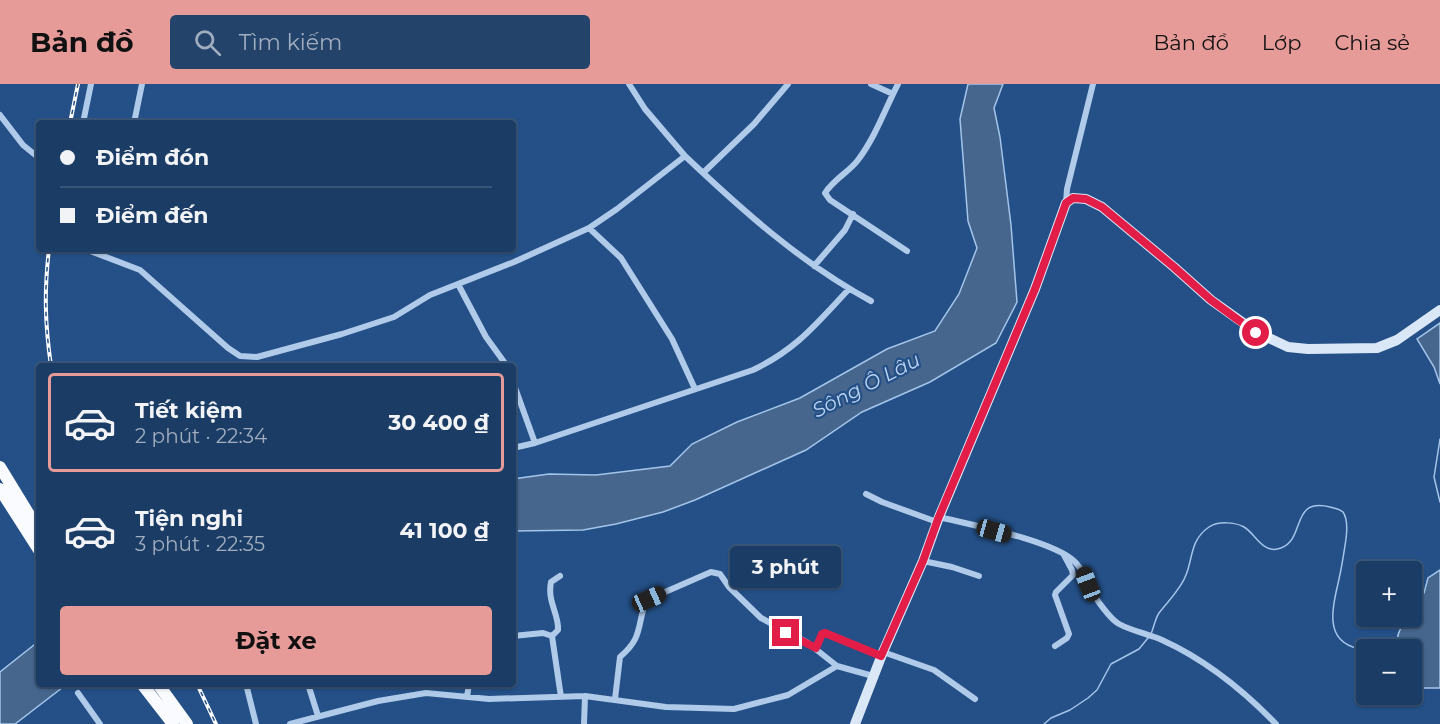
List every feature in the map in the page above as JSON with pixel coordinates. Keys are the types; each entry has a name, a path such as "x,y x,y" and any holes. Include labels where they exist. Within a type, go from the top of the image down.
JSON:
{"highway":[{"path":"0,467 36,526"},
{"path":"0,489 36,545"},
{"path":"145,687 173,724"},
{"path":"160,687 187,724"}],"main road":[{"path":"855,724 882,654 923,561 938,519 1035,289 1066,203 1073,198 1086,199 1102,207 1211,300 1256,333 1288,347 1377,348 1396,340 1440,310"}],"street":[{"path":"84,120 91,84"},
{"path":"135,120 142,84"},
{"path":"629,84 645,109 685,156 755,221 814,266 849,289 871,300"},
{"path":"703,174 754,124 789,84"},
{"path":"871,84 893,94"},
{"path":"898,84 861,156 852,167 831,184 825,193 831,200 906,251"},
{"path":"1066,203 1093,84"},
{"path":"0,115 22,145 36,156"},
{"path":"93,252 140,270 228,348 246,358 257,357 384,321 430,295 514,262 589,228 685,156"},
{"path":"814,266 845,230 853,214"},
{"path":"589,228 621,258 672,339 695,390"},
{"path":"458,284 486,337 505,363"},
{"path":"516,447 753,370 784,354 805,336 849,289"},
{"path":"516,390 535,443"},
{"path":"866,494 882,502 938,519 1014,536 1064,554 1081,569 1093,594 1116,622 1162,640 1187,654 1256,704 1276,724"},
{"path":"21,503 31,508 36,516"},
{"path":"1055,646 1069,634 1055,594 1073,575 1064,554"},
{"path":"923,561 979,576"},
{"path":"615,699 620,657 631,649 637,639 645,603 649,599 708,572 720,574 729,587 761,618 816,648 837,666 873,676"},
{"path":"552,636 558,630 558,624 553,612 550,587 551,582 560,576"},
{"path":"516,636 543,633 552,636"},
{"path":"816,648 822,634 825,633 934,670 975,699"},
{"path":"552,636 561,697"},
{"path":"290,724 416,694 517,699 585,696 666,707 734,710 788,695 837,666"},
{"path":"247,687 256,724"},
{"path":"309,687 316,724"},
{"path":"467,697 469,687"},
{"path":"78,693 100,724"},
{"path":"584,724 585,696"}],"water":[{"name":"Sông Ô Lâu","path":"968,84 1003,84 994,108 1011,225 1017,302 996,343 930,382 862,412 806,450 695,500 663,512 583,530 516,531 516,479 549,474 596,475 670,466 692,444 737,422 800,398 887,349 935,331 959,294 977,248 968,221 960,119"},
{"path":"1440,323 1440,384 1434,367 1417,339"},
{"path":"1440,570 1440,688 1422,688 1422,639 1398,639 1401,627 1422,627 1422,596 1428,578"},
{"path":"36,643 36,687 63,687 15,724 0,724 0,672"}],"waterway":[{"path":"1440,439 1434,477 1440,502"},
{"path":"1151,634 1159,613 1184,580 1195,543 1209,527 1222,523 1240,525 1269,549 1281,548 1294,536 1304,513 1309,508 1317,506 1340,510 1345,515 1346,539 1334,602 1333,624 1336,634 1342,641 1356,648"},
{"path":"1044,724 1088,698 1097,690 1111,664 1139,649 1148,638"}],"railway":[{"path":"71,120 78,84"},
{"path":"49,252 46,308 51,363"},
{"path":"198,687 216,724"}],"route":[{"path":"786,633 816,648 822,634 825,633 881,656 923,561 938,519 1035,289 1066,203 1073,198 1086,199 1102,207 1211,300 1256,333"}]}
